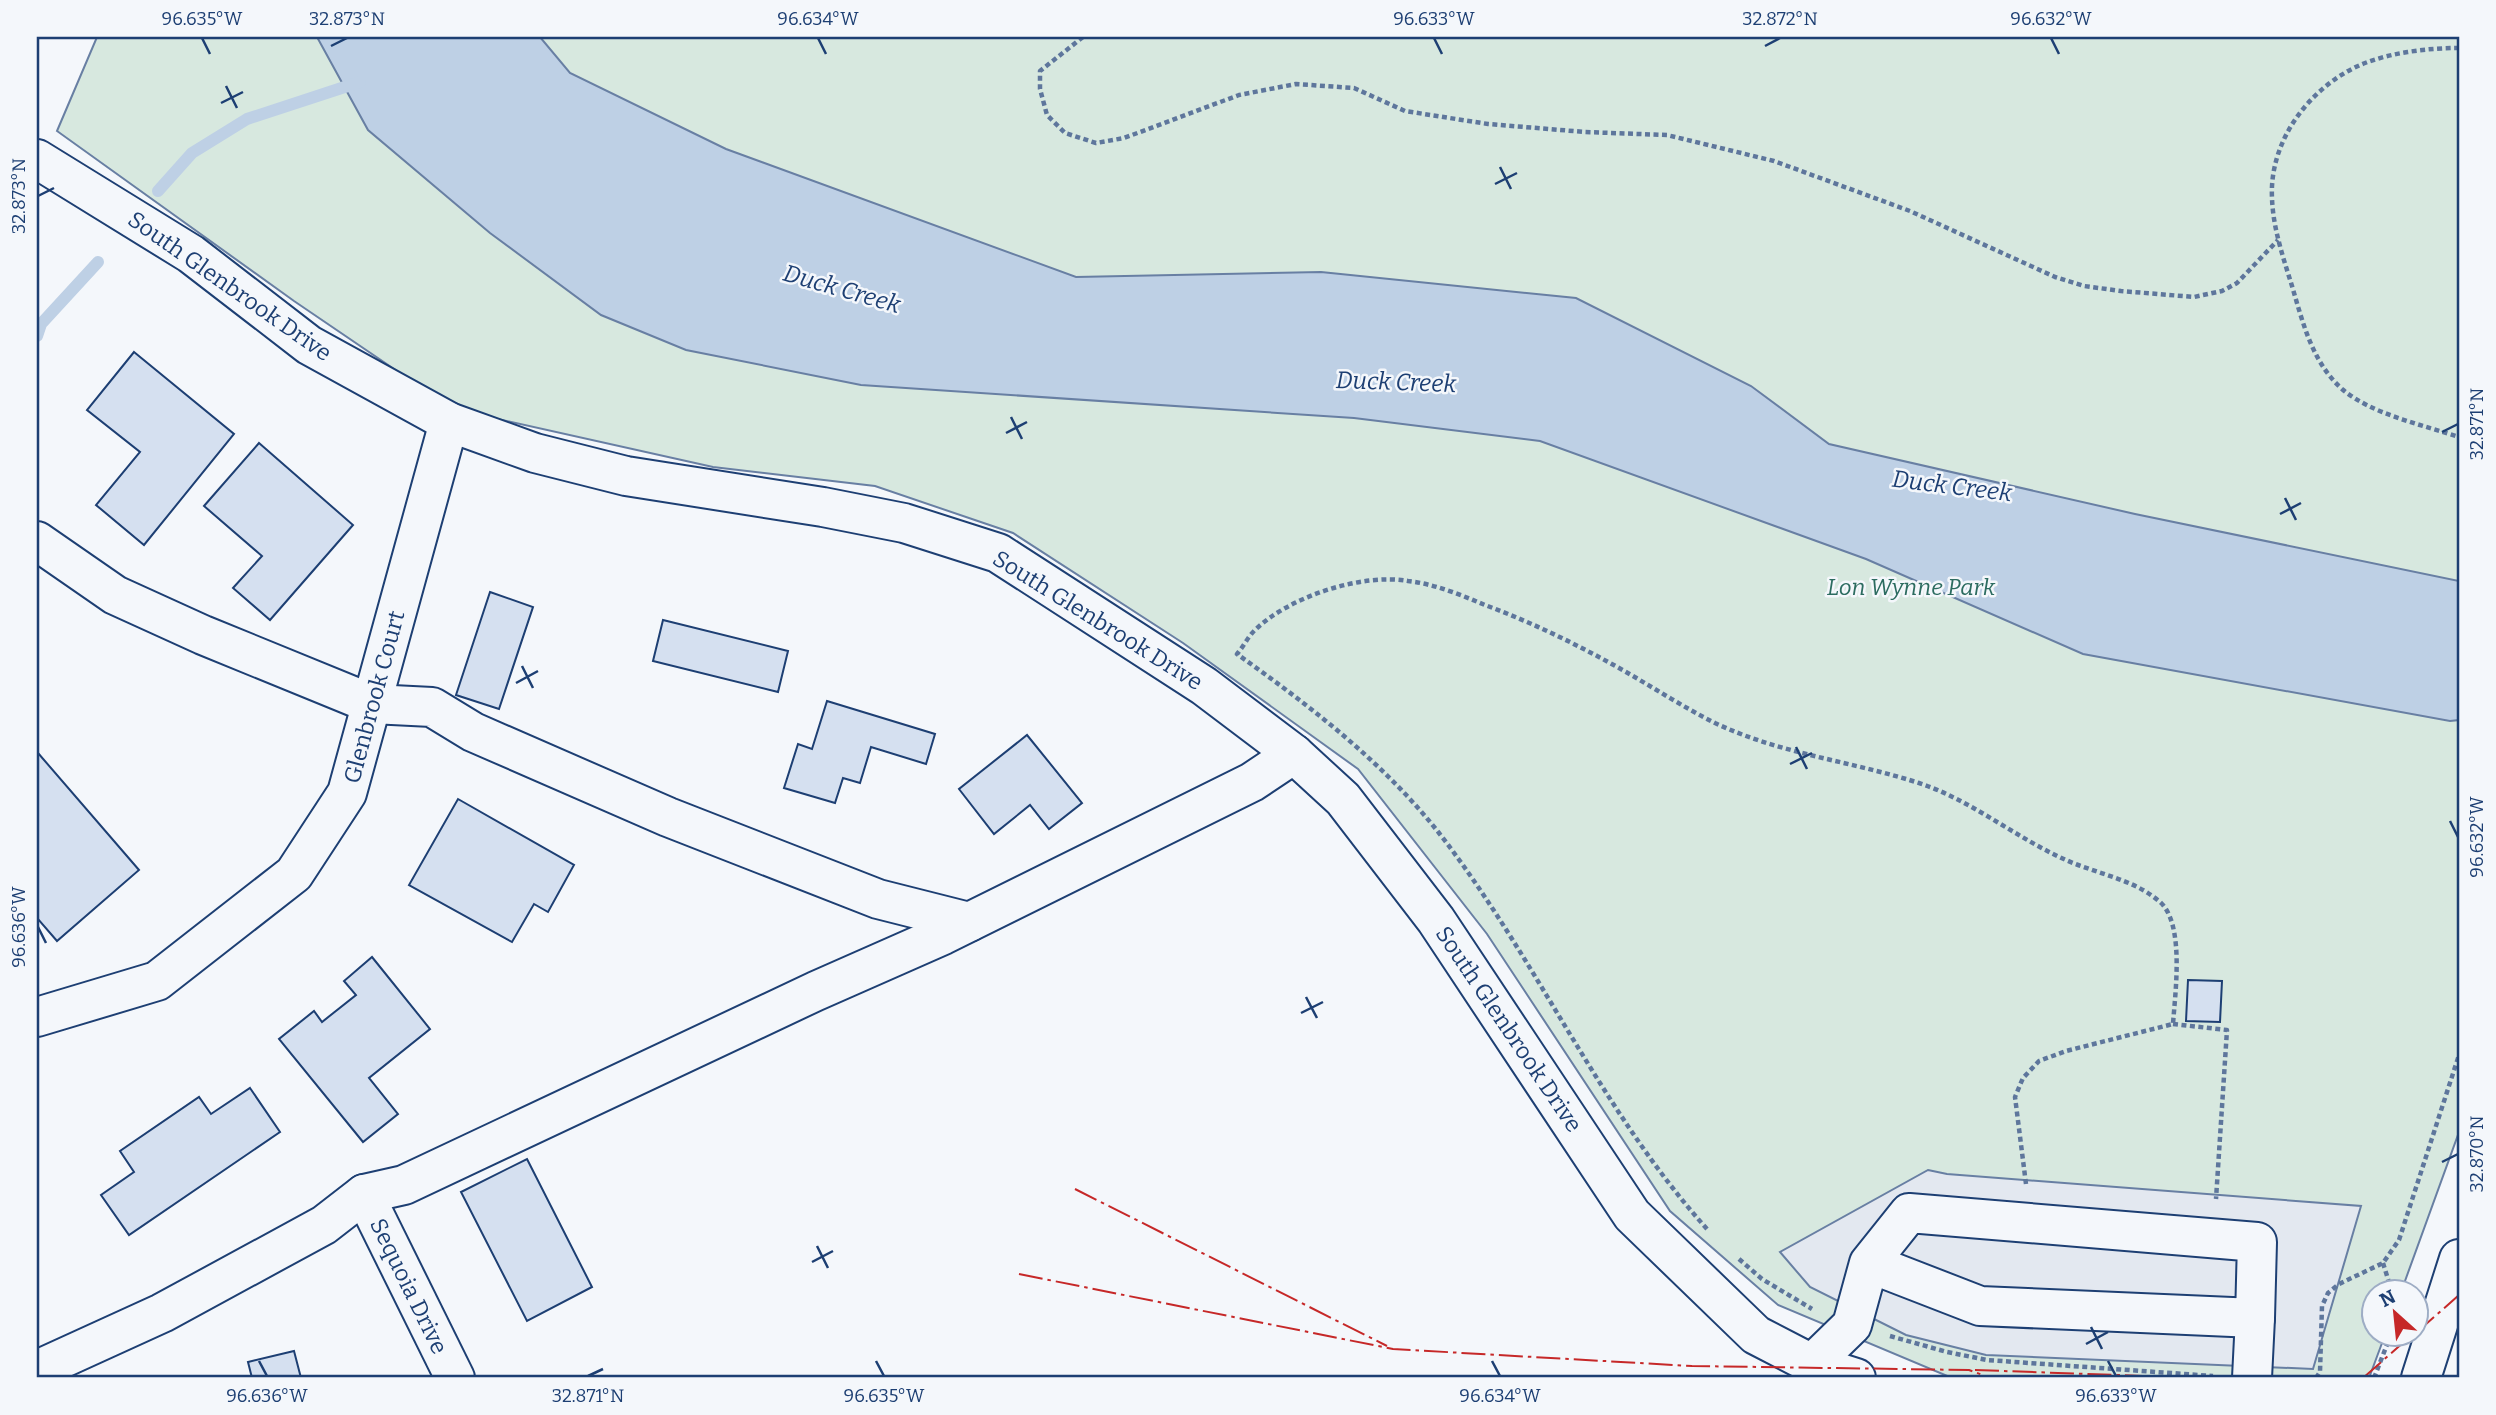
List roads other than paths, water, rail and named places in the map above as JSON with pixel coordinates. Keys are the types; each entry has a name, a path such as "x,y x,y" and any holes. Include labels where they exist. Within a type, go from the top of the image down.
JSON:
{"street":[{"name":"South Glenbrook Drive","path":"37,159 191,254 309,345 449,422 535,453 626,476 823,507 904,523 998,553 1204,686 1294,754 1343,799 1436,920 1632,1215 1755,1335 1812,1364 1856,1378"},
{"name":"Glenbrook Court","path":"37,1017 158,981 294,874 347,793 449,422"},
{"path":"37,541 115,595 203,635 372,704 432,707 473,732 680,822 878,899 969,922"},
{"path":"37,1370 162,1313 324,1225 364,1194 404,1185 969,922 1252,782 1294,754"},
{"name":"Sequoia Drive","path":"364,1194 455,1378"},
{"path":"1812,1364 1852,1325 1869,1263 1909,1213 2257,1242 2255,1318 2235,1377"},
{"path":"2421,1378 2459,1259"},
{"path":"1869,1263 1980,1306 2255,1318"}],"water":[{"name":"Duck Creek","path":"317,37 540,37 570,73 726,149 1076,277 1321,272 1576,298 1751,386 1829,444 2135,514 2459,581 2459,720 2450,721 2083,654 1866,559 1540,441 1354,418 861,385 686,350 601,315 490,233 368,130"}],"waterway":[{"path":"158,191 192,153 247,119 360,82"},
{"path":"37,336 41,324 98,262"}],"park label":[{"name":"Lon Wynne Park","path":"1911,587"}]}
